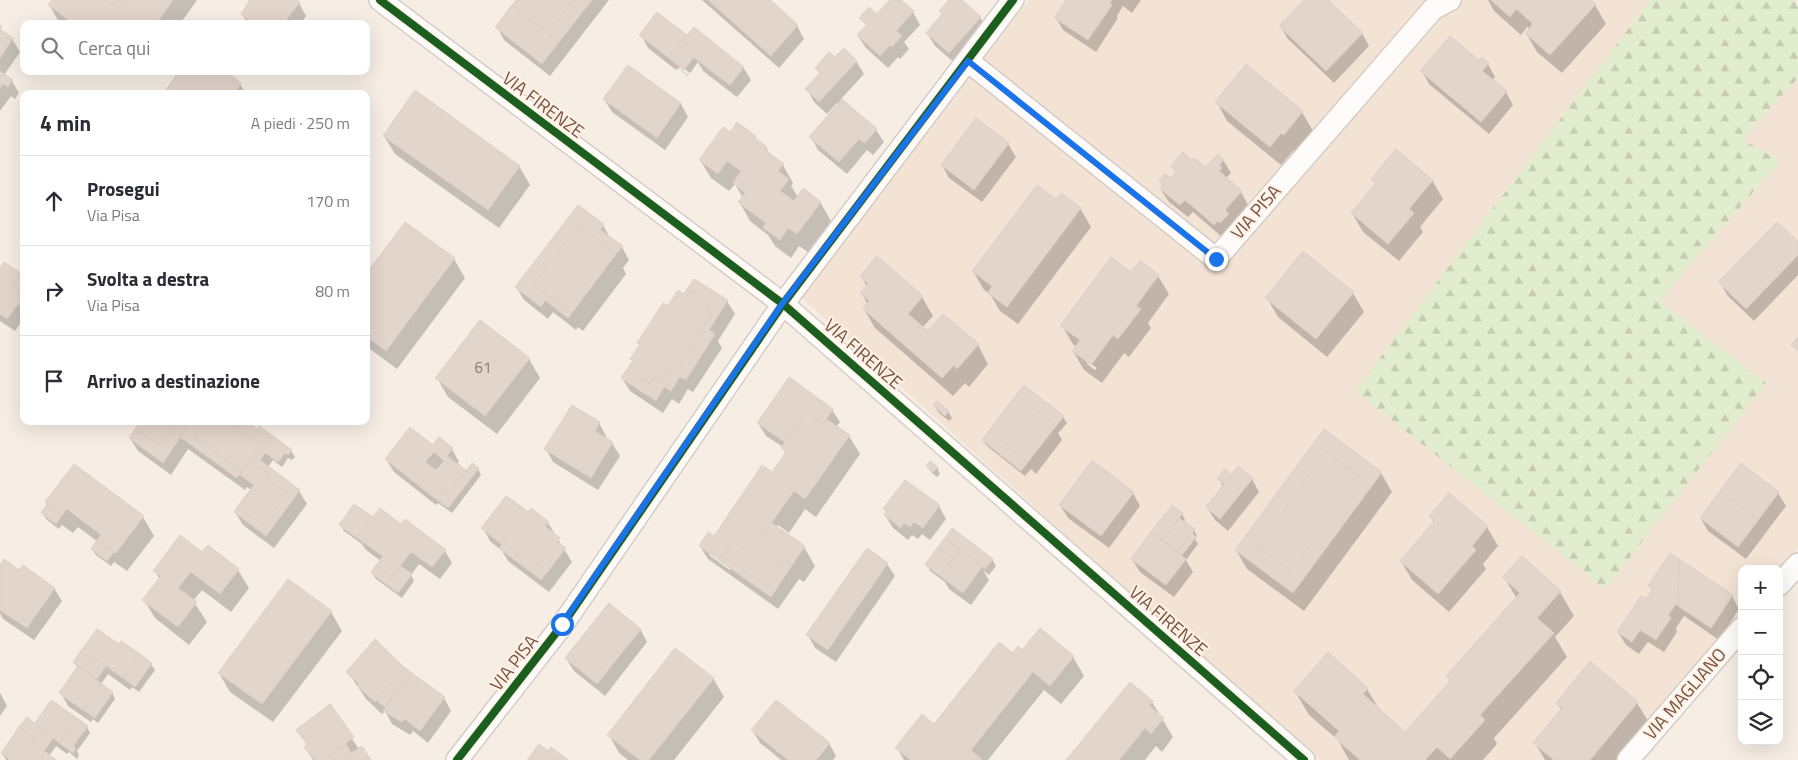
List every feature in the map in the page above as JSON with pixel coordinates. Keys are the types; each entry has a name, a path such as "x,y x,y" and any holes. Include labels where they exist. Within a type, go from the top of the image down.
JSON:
{"street":[{"name":"VIA FIRENZE","path":"380,0 782,304 1304,760"},
{"name":"VIA PISA","path":"457,760 562,624 782,304 1013,0"},
{"name":"VIA PISA","path":"968,61 1216,259 1433,9 1450,0"},
{"path":"1783,581 1798,564"},
{"name":"VIA MAGLIANO","path":"1628,760 1738,633"}],"shaded area":[{"path":"1029,0 1650,0 1355,392 1765,383 1659,301 1780,161 1742,139 1798,78 1798,549 1783,567 1783,565 1738,565 1738,622 1622,760 1320,760 802,298 862,215"}],"green space":[{"path":"1650,0 1794,0 1798,4 1798,78 1742,139 1780,161 1659,301 1766,383 1605,589 1355,391"}],"building":[{"path":"52,0 106,0 119,9 125,0 173,0 159,20 69,20 48,5"},
{"path":"106,0 125,0 119,9"},
{"path":"250,0 296,0 300,2 286,20 249,20 241,14"},
{"path":"516,0 573,0 548,33 512,5"},
{"path":"573,0 592,0 559,42 548,33"},
{"path":"708,0 723,0 717,8"},
{"path":"723,0 770,0 774,3 745,33 717,8"},
{"path":"890,0 901,0 914,11 896,31 902,36 880,56 857,35"},
{"path":"949,0 962,0 981,17 949,53 926,33 942,14 939,11"},
{"path":"1066,0 1112,0 1110,3 1112,5 1088,40 1054,18"},
{"path":"1304,0 1328,0 1363,33 1326,71 1279,26"},
{"path":"1491,0 1591,0 1596,4 1550,55 1525,33 1533,24 1516,9 1510,17"},
{"path":"774,3 798,25 771,56 745,33"},
{"path":"512,5 559,42 542,64 495,27"},
{"path":"869,7 877,14 867,25 859,18"},
{"path":"657,12 687,35 669,58 639,35"},
{"path":"694,27 744,67 730,85 694,58 698,52 682,41"},
{"path":"0,29 13,38 8,46 0,40"},
{"path":"1450,36 1479,60 1482,57 1489,63 1482,71 1507,91 1481,122 1420,71"},
{"path":"0,40 8,46 0,58"},
{"path":"682,41 698,52 684,70 669,58"},
{"path":"844,48 857,61 819,102 805,89 820,73 815,68 829,52 835,57"},
{"path":"1246,64 1303,111 1284,135 1281,133 1270,147 1215,102"},
{"path":"628,65 681,103 657,138 603,99"},
{"path":"0,71 13,80 8,87 3,84 0,88"},
{"path":"176,75 231,75 241,83 237,90 172,90 168,87"},
{"path":"415,90 520,166 488,210 383,136"},
{"path":"842,99 877,129 865,143 859,139 839,162 809,137"},
{"path":"976,118 1009,143 974,190 941,165"},
{"path":"737,122 767,147 765,150 784,164 778,171 789,179 780,191 794,201 803,188 821,202 797,234 788,228 780,240 763,228 766,223 738,202 745,193 733,183 741,171 727,161 718,174 699,160 723,127 730,132"},
{"path":"1396,149 1433,180 1409,209 1414,213 1388,244 1351,213 1376,183 1371,179"},
{"path":"1183,152 1192,160 1194,158 1205,167 1218,154 1224,160 1219,165 1222,168 1219,171 1242,191 1225,210 1229,214 1220,223 1218,221 1214,225 1185,200 1180,205 1160,189 1163,185 1159,181 1165,174 1171,178 1176,171 1171,166"},
{"path":"1037,185 1056,199 1061,193 1081,208 1007,307 988,293 992,286 972,271"},
{"path":"578,205 604,224 600,230 623,246 616,254 579,224 533,285 572,313 568,318 545,300 541,307 515,287"},
{"path":"405,222 455,258 386,351 370,339 370,269"},
{"path":"1777,222 1798,241 1798,255 1746,309 1718,282"},
{"path":"579,224 616,254 572,313 533,285"},
{"path":"1303,251 1354,292 1316,339 1265,298"},
{"path":"877,256 923,296 908,314 928,331 943,314 979,344 957,369 954,365 942,378 863,309 869,301 860,293 868,284 860,276"},
{"path":"1111,257 1131,272 1140,260 1159,275 1136,306 1141,309 1118,339 1113,335 1091,365 1072,351 1080,340 1060,326"},
{"path":"4,262 20,273 20,277 13,286 20,291 20,305 18,304 7,319 0,314 0,268"},
{"path":"20,276 20,291 13,286"},
{"path":"694,279 728,300 709,330 715,334 686,380 680,377 671,391 664,387 656,401 621,378 627,369 650,384 655,377 661,381 670,367 676,371 712,314 706,310 710,304 687,289"},
{"path":"687,289 710,304 706,310 712,314 676,371 670,367 661,381 655,377 650,384 627,369 633,360 630,359 640,344 637,343 663,303 668,306 678,290 684,294"},
{"path":"480,320 530,358 485,416 435,378"},
{"path":"1798,337 1798,351 1791,345"},
{"path":"789,377 833,409 823,424 806,412 785,442 757,423"},
{"path":"1024,385 1064,416 1056,426 1016,395"},
{"path":"1016,395 1056,426 1028,462 989,431"},
{"path":"937,401 949,411 945,416 933,405"},
{"path":"572,405 600,422 595,431 613,442 591,478 544,449"},
{"path":"806,412 823,424 826,419 850,435 805,499 794,491 777,515 766,506 737,545 750,554 772,523 805,546 793,564 785,559 766,586 722,556 729,546 714,536 762,465 772,472 786,452 781,448"},
{"path":"138,425 175,425 161,446 136,428"},
{"path":"175,425 188,425 163,463 129,438 136,428 161,446"},
{"path":"188,425 202,425 195,437 242,471 237,478 180,437"},
{"path":"202,425 234,425 261,444 242,471 195,437"},
{"path":"234,425 252,425 257,429 259,426 273,436 254,464 250,461 261,444"},
{"path":"410,427 433,445 439,437 453,448 447,456 466,470 447,496 434,486 428,493 385,459","holes":["434,452 444,461 436,470 425,462"]},
{"path":"1324,429 1382,472 1293,593 1235,550","holes":["1326,452 1360,477 1291,571 1257,546"]},
{"path":"989,431 1028,462 1021,471 982,440"},
{"path":"273,436 292,450 288,455 285,453 278,462 265,453 260,460 272,469 269,474 254,464"},
{"path":"1326,452 1360,477 1291,571 1257,546"},
{"path":"1092,460 1134,492 1101,536 1059,505"},
{"path":"250,461 269,474 266,478 287,493 263,525 237,507 254,485 240,475"},
{"path":"930,461 938,467 933,472 926,466"},
{"path":"472,463 479,468 448,508 428,493 434,486 447,496"},
{"path":"1741,463 1779,492 1759,519 1720,491"},
{"path":"74,464 144,516 116,553 97,540 101,535 67,509 62,515 45,502"},
{"path":"1238,466 1253,478 1220,519 1206,507 1224,484 1217,478 1225,469 1231,475"},
{"path":"272,469 300,490 266,536 234,512 237,507 263,525 287,493 266,478"},
{"path":"905,480 940,505 923,528 914,522 910,527 904,523 901,528 884,515 887,511 883,509"},
{"path":"1720,491 1759,519 1738,547 1700,518"},
{"path":"1449,493 1488,526 1472,546 1476,550 1438,594 1400,561 1435,520 1429,516"},
{"path":"506,496 514,501 494,528 505,538 505,545 519,556 526,555 539,566 557,542 566,548 541,580 499,548 502,545 481,528"},
{"path":"514,501 528,512 531,508 549,522 545,526 560,538 539,566 526,555 519,556 505,545 505,538 494,528"},
{"path":"47,504 62,515 56,524 41,513"},
{"path":"354,504 373,517 357,538 339,525"},
{"path":"1172,505 1183,513 1163,540 1151,532"},
{"path":"766,506 777,515 750,554 737,545"},
{"path":"380,508 401,524 405,519 446,550 432,567 411,552 392,577 376,565 383,556 357,538"},
{"path":"1179,518 1195,529 1177,552 1163,540"},
{"path":"952,528 993,559 985,569 945,538"},
{"path":"708,532 729,546 722,556 766,586 785,559 793,564 771,597 699,546"},
{"path":"1151,532 1186,559 1166,585 1131,559"},
{"path":"1192,533 1196,537 1182,555 1177,552"},
{"path":"180,535 202,552 208,545 239,569 220,594 191,572 178,588 197,602 178,627 142,600 161,576 153,571"},
{"path":"945,538 960,549 954,558 938,547"},
{"path":"97,540 114,552 107,561 91,549"},
{"path":"938,547 954,558 940,576 925,565"},
{"path":"867,548 888,563 828,650 806,635"},
{"path":"960,549 982,567 963,593 940,576"},
{"path":"1670,553 1679,559 1678,606 1676,604 1668,616 1671,618 1656,640 1640,630 1632,642 1617,632 1641,596 1646,599 1653,589 1648,586"},
{"path":"1522,556 1561,591 1537,618 1554,633 1480,715 1485,720 1450,759 1437,747 1425,760 1360,760 1334,737 1339,731 1294,691 1328,652 1368,688 1363,694 1405,732 1451,680 1446,676 1520,593 1502,577"},
{"path":"4,559 19,570 23,565 55,588 27,628 0,610 0,565"},
{"path":"1679,559 1733,595 1711,628 1678,606"},
{"path":"376,565 392,577 401,566 412,574 398,593 371,573"},
{"path":"288,579 332,611 262,704 218,673"},
{"path":"609,603 641,629 597,684 565,658"},
{"path":"1040,628 1074,656 1050,686 1033,672 971,750 982,760 911,760 895,748 922,714 934,724 999,642 1013,653 1018,646 1022,650"},
{"path":"97,629 119,644 121,641 140,654 123,678 95,658 93,661 80,652"},
{"path":"375,639 405,668 375,702 357,686 359,684 346,672"},
{"path":"675,648 714,678 649,760 640,760 607,735"},
{"path":"80,652 93,661 95,658 106,666 97,679 73,662"},
{"path":"140,654 152,663 135,687 123,678"},
{"path":"1590,661 1638,702 1590,760 1554,760 1533,743 1562,708 1556,703"},
{"path":"78,666 102,684 83,710 59,693"},
{"path":"405,668 413,674 385,707 376,700"},
{"path":"413,674 445,697 420,731 405,719 402,722 383,711"},
{"path":"1130,682 1153,701 1149,706 1164,718 1151,734 1145,728 1119,760 1066,760"},
{"path":"102,684 113,692 95,718 83,710"},
{"path":"51,700 77,718 59,743 35,723"},
{"path":"776,700 830,743 816,760 788,760 751,730"},
{"path":"330,704 354,737 325,760 315,760 304,747 307,744 296,730"},
{"path":"27,717 53,738 44,751 33,742 35,739 19,727"},
{"path":"77,718 88,726 73,746 76,748 73,753 59,743"},
{"path":"19,727 35,739 33,742 56,760 10,760 1,753"},
{"path":"346,744 351,753 341,760 325,760"},
{"path":"539,744 548,751 559,760 527,760"},
{"path":"362,746 371,760 341,760 351,753"},
{"path":"551,747 568,760 559,760 548,751"}],"cycle path":[{"path":"380,0 783,304 1304,760"},
{"path":"457,760 563,624 783,304 1013,0"}],"route":[{"path":"562,624 782,304 968,61 1216,259"}]}
